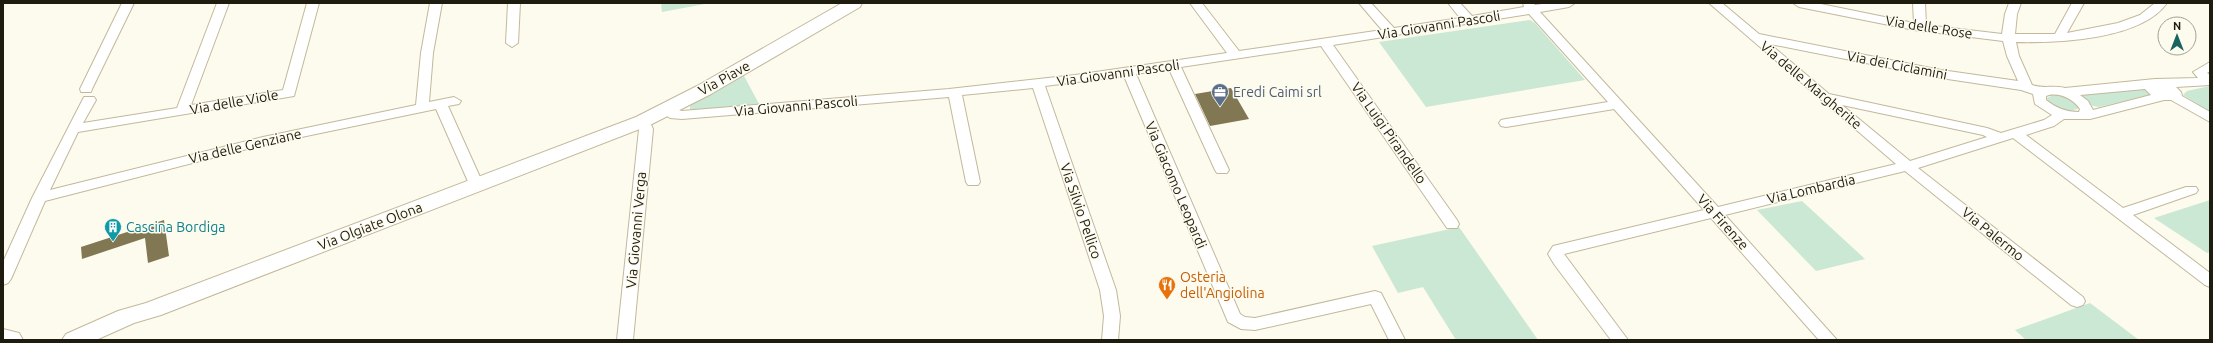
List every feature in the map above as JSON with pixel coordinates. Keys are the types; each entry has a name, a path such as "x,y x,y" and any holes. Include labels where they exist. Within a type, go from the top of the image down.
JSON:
{"main road":[{"path":"3,339 10,340"}],"street":[{"path":"3,279 39,198 74,129 87,94 128,3"},
{"path":"74,129 182,111 223,3"},
{"name":"Via delle Viole","path":"182,111 289,92 313,3"},
{"path":"422,108 426,53 436,3"},
{"path":"512,43 514,3"},
{"name":"Via Piave","path":"587,143 643,121 665,110 854,3"},
{"path":"1196,3 1236,56"},
{"path":"1365,3 1391,33"},
{"path":"1454,3 1469,21"},
{"name":"Via Giovanni Pascoli","path":"665,110 675,115 687,115 1038,84 1391,33 1469,21 1530,7 1569,3"},
{"name":"Via delle Margherite","path":"1715,3 1908,166"},
{"name":"Via delle Rose","path":"1799,3 1920,27 2007,38 2059,37 2102,31 2123,26 2144,17 2162,3"},
{"path":"1919,3 1920,27"},
{"path":"2015,3 2009,18 2007,38 2014,61 2027,87"},
{"path":"2059,37 2078,3"},
{"name":"Via Firenze","path":"1530,7 1829,340"},
{"name":"Via dei Ciclamini","path":"1753,36 1941,74 2027,87 2041,92"},
{"name":"Via Luigi Pirandello","path":"1325,43 1452,224"},
{"path":"1174,65 1222,170"},
{"path":"2208,82 2199,72 2210,66"},
{"name":"Via Giacomo Leopardi","path":"1128,72 1232,314 1237,321 1245,324 1255,324 1375,297 1397,340"},
{"path":"2061,92 2154,84 2208,82"},
{"path":"2083,115 2087,109 2082,102 2061,92 2051,90 2041,92 2039,98 2040,101 2049,109 2060,114 2071,116 2083,115 2171,95 2208,82"},
{"name":"Via Silvio Pellico","path":"1038,84 1108,290 1112,316 1110,340"},
{"path":"2154,84 2150,87 2153,91 2171,95 2210,118"},
{"path":"955,92 972,182"},
{"path":"1824,96 1984,131 2001,138"},
{"name":"Via delle Genziane","path":"39,198 220,151 454,101"},
{"path":"440,104 476,186"},
{"path":"1506,123 1617,104"},
{"name":"Via Lombardia","path":"1620,340 1559,260 1556,251 1562,248 1908,166 2055,121 2059,118 2060,114"},
{"name":"Via Giovanni Verga","path":"626,340 646,130 643,121"},
{"path":"2016,134 2121,214 2207,275"},
{"name":"Via Olgiate Olona","path":"74,340 126,317 153,309 587,143"},
{"name":"Via Palermo","path":"1908,166 2077,301"},
{"path":"2121,214 2191,190"},
{"name":"Via Olgiate Olona","path":"105,340 153,309"}],"green space":[{"path":"661,3 710,3 662,12"},
{"path":"1530,20 1535,23 1585,80 1426,107 1379,42"},
{"path":"743,74 759,104 690,110 690,105"},
{"path":"2210,86 2210,112 2183,95 2187,91"},
{"path":"2144,88 2153,94 2099,107 2093,106 2076,94"},
{"path":"2055,94 2070,98 2079,107 2078,109 2067,111 2048,103 2047,98"},
{"path":"2210,200 2210,252 2207,253 2154,218"},
{"path":"1802,201 1865,259 1816,271 1757,210"},
{"path":"1459,227 1538,340 1456,340 1423,287 1398,293 1372,246"},
{"path":"2090,303 2139,340 2026,340 2015,330"}],"building":[{"name":"Eredi Caimi srl","path":"1231,88 1249,119 1210,126 1195,94"},
{"name":"Cascina Bordiga","path":"164,220 169,256 148,263 145,238 82,259 81,247"}],"place":[{"name":"Eredi Caimi srl","path":"1220,107"},
{"name":"Cascina Bordiga","path":"113,242"},
{"name":"Osteria dell'Angiolina","path":"1167,300"}]}
